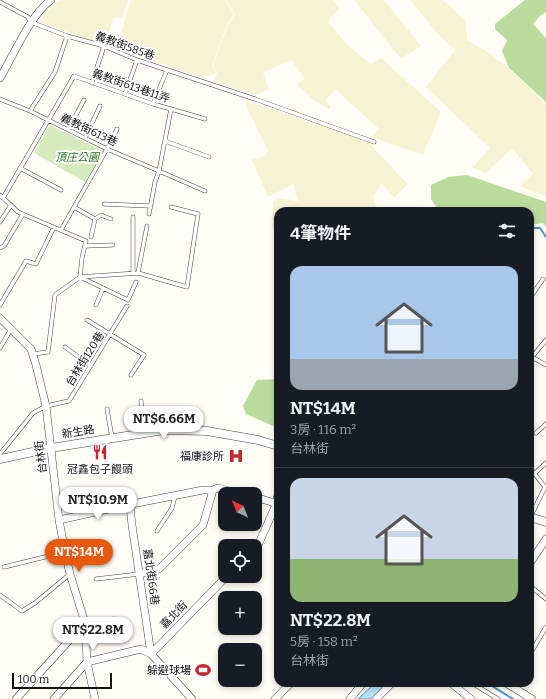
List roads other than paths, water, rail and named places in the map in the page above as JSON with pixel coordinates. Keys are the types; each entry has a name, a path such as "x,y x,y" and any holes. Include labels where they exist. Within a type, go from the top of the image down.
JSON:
{"street":[{"path":"0,78 31,22 49,0"},
{"name":"台林街","path":"0,318 31,349 36,365 46,406 59,520 65,552 70,574 86,623 87,662 95,699"},
{"name":"新生路","path":"0,458 51,448 164,430 207,431 258,440 274,445"},
{"path":"59,520 132,504 218,488"},
{"path":"139,574 159,569 203,525 213,490"},
{"path":"262,500 274,502"},
{"name":"嘉北街66巷","path":"132,504 130,507 151,654"},
{"path":"261,539 274,510"},
{"path":"534,518 546,522"},
{"path":"534,557 546,538"},
{"name":"嘉北街","path":"151,654 220,583"},
{"path":"16,699 86,623"},
{"path":"54,699 87,662 141,649 151,654 192,699"},
{"path":"277,698 288,687"},
{"path":"350,699 360,687"},
{"path":"376,699 388,687"},
{"path":"462,687 471,699"},
{"path":"512,687 532,699"}],"lane":[{"name":"義教街585巷","path":"0,2 28,17 31,22 67,36 104,46 137,60 213,85 374,142"},
{"path":"30,111 55,72 67,36"},
{"path":"92,82 104,46"},
{"path":"125,94 137,60"},
{"path":"153,104 167,70"},
{"name":"義教街613巷11弄","path":"47,120 74,76 171,109 159,171"},
{"name":"義教街613巷","path":"0,99 30,111 107,149 205,191"},
{"path":"68,130 84,100"},
{"path":"84,138 100,106"},
{"path":"171,109 205,119"},
{"path":"47,120 20,168 2,196 18,212 86,241 80,277"},
{"path":"61,230 117,129"},
{"path":"165,141 209,157"},
{"path":"20,168 61,190"},
{"path":"149,214 155,182 159,171"},
{"path":"104,204 150,206"},
{"path":"0,222 11,205"},
{"path":"74,207 95,219"},
{"path":"32,354 48,352 55,296 80,277 135,273 187,287 198,214 171,207"},
{"path":"0,248 4,246 23,214"},
{"path":"92,237 95,219 101,215 111,219"},
{"path":"133,217 135,273"},
{"path":"135,273 147,226"},
{"path":"0,304 26,261 36,264 54,227"},
{"path":"85,246 113,245"},
{"path":"80,277 128,300 136,282"},
{"path":"534,292 543,279"},
{"path":"96,305 103,288"},
{"name":"台林街120巷","path":"0,454 32,413 46,406 69,401 127,306"},
{"path":"87,320 144,355 131,375"},
{"path":"0,348 11,329"},
{"path":"534,354 546,340"},
{"path":"65,347 91,366"},
{"path":"534,359 546,365"},
{"path":"140,401 145,433"},
{"path":"107,409 112,438"},
{"path":"536,433 546,424"},
{"path":"534,510 546,487 535,473 546,463"},
{"path":"157,531 172,508 175,496"},
{"path":"4,568 65,552"},
{"path":"0,595 22,611 36,603 70,574"},
{"path":"96,579 139,574"},
{"path":"534,589 546,599"},
{"path":"86,623 114,619"},
{"path":"534,647 546,627"},
{"path":"478,687 498,699"}],"water":[{"path":"371,687 388,687 374,699 358,699"}],"waterway":[{"path":"534,228 540,228 546,237"},
{"path":"494,687 513,699"}],"place":[{"name":"冠鑫包子饅頭","path":"100,452"},
{"name":"福康診所","path":"236,456"},
{"name":"躲避球場","path":"203,670"}],"park label":[{"name":"頂庄公園","path":"77,157"}]}
